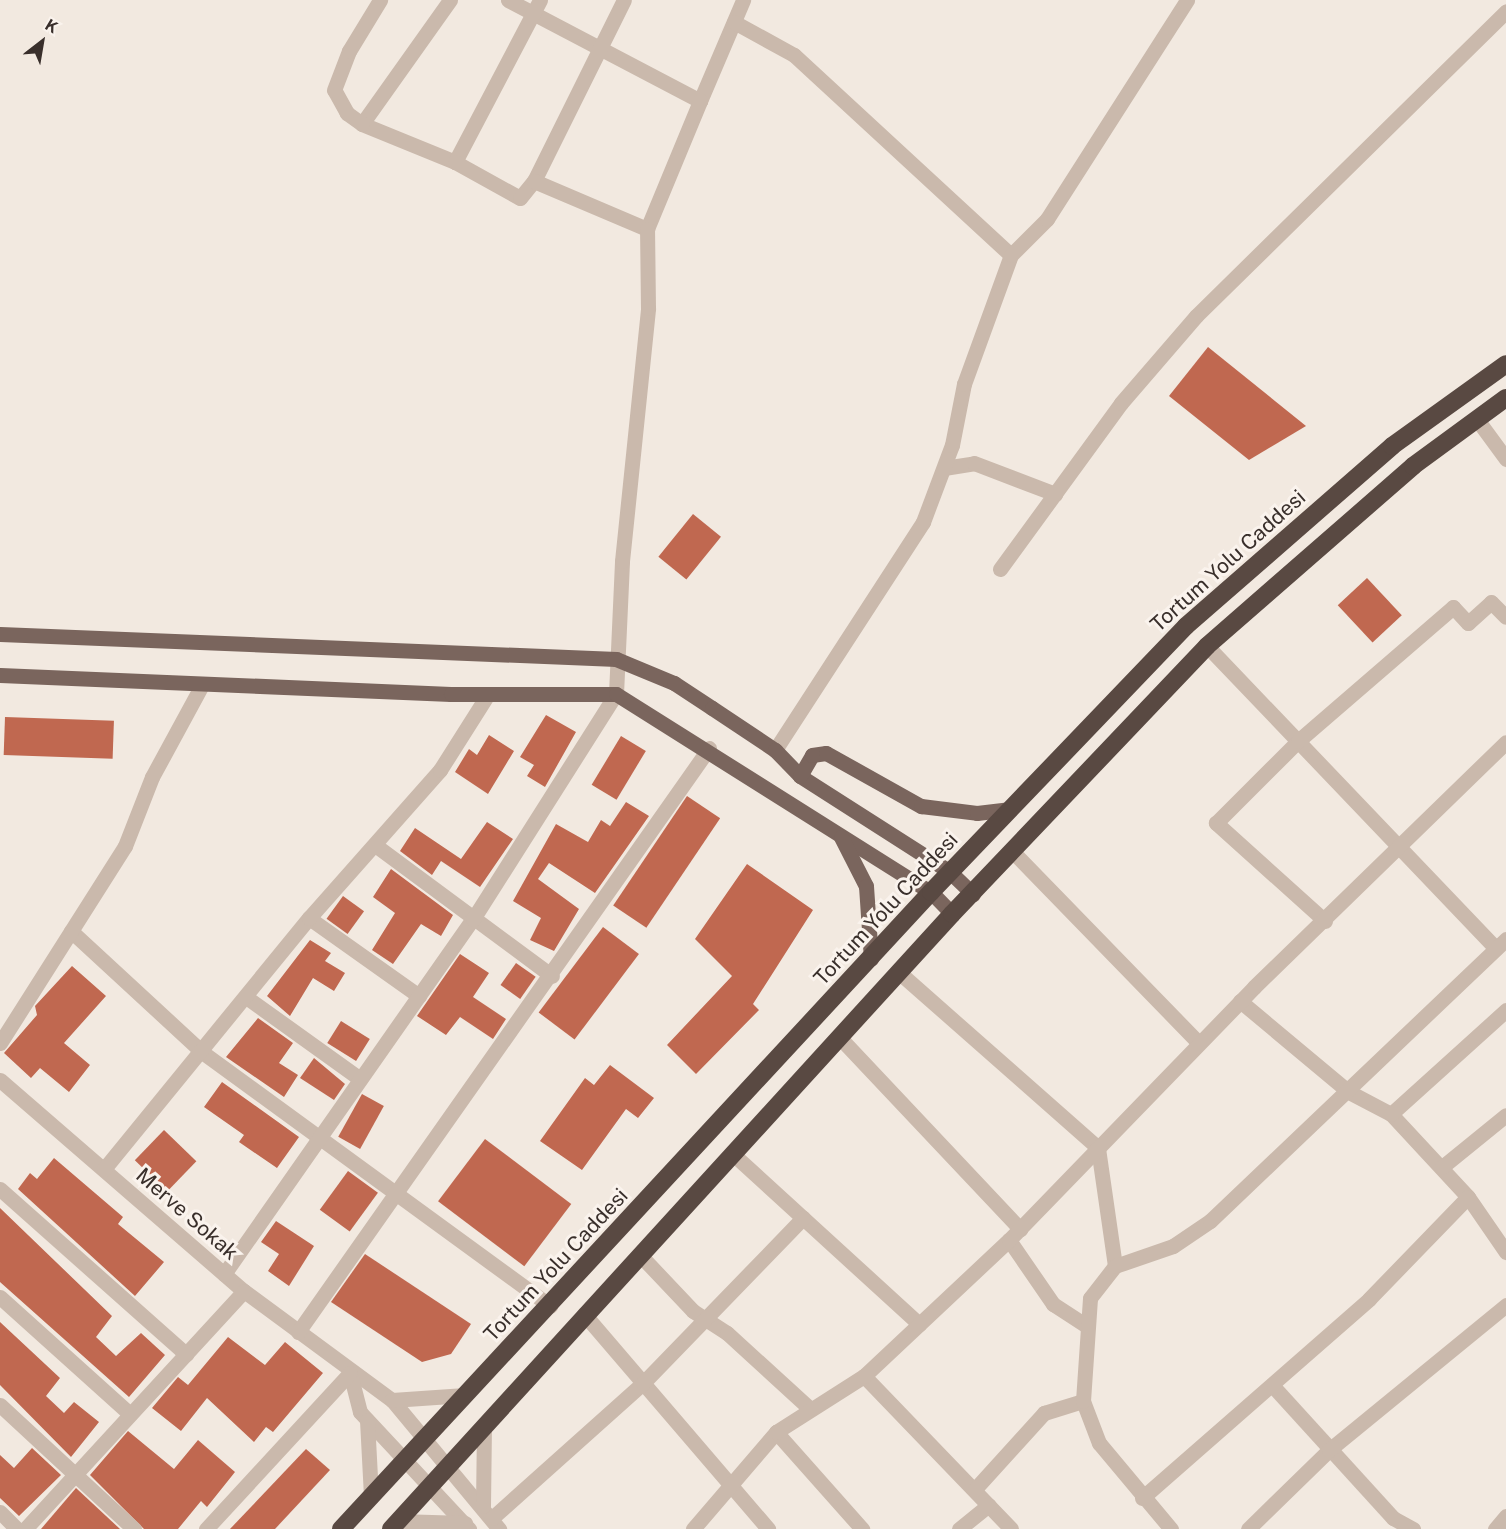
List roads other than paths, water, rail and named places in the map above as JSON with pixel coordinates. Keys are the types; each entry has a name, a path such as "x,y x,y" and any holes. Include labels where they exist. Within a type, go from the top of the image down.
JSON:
{"highway":[{"name":"Tortum Yolu Caddesi","path":"341,1529 550,1306 931,892 1186,626 1392,446 1506,364"},
{"path":"394,1525 584,1314 902,975 952,914 1014,853 1207,646 1413,465 1506,398"}],"main road":[{"path":"0,634 616,659 674,683 775,750 800,776 950,872 973,894"},
{"path":"0,675 202,685 488,694 616,694 709,748 931,892 952,914"},
{"path":"800,776 812,755 826,753 921,806 977,813 1011,809"},
{"path":"838,832 865,879 871,959"}],"street":[{"path":"380,0 349,51 334,90 346,113 362,124 455,162 520,198 534,182 624,0"},
{"path":"362,124 450,0"},
{"path":"508,0 533,16 600,48 700,101"},
{"path":"455,162 540,0"},
{"path":"224,1274 473,919 616,694 616,659 648,308 646,229 743,0"},
{"path":"775,750 909,547 944,468 964,384 1011,255 1047,219 1187,0"},
{"path":"1000,569 1120,403 1196,316 1506,11"},
{"path":"734,22 794,55 1011,255"},
{"path":"534,182 646,229"},
{"path":"1476,418 1506,459"},
{"path":"944,468 974,464 1055,494"},
{"path":"1325,921 1216,824 1298,741 1453,607 1467,623 1491,602 1506,617"},
{"path":"1171,1529 1142,1498 1099,1443 1083,1401 1085,1325 1090,1298 1115,1266 1173,1246 1210,1221 1501,944 1402,849 1207,646"},
{"path":"0,1043 124,846 153,777 202,685"},
{"path":"104,1169 202,1052 309,918 440,770 488,694"},
{"path":"693,1529 733,1487 776,1432 809,1408 864,1376 1009,1240 1240,1001 1402,849 1506,742"},
{"path":"298,1332 400,1193 709,748"},
{"path":"375,845 552,976"},
{"path":"1014,853 1199,1043"},
{"path":"309,918 419,996"},
{"path":"71,931 202,1052 319,1138 400,1193 550,1306"},
{"path":"902,975 1098,1148 1115,1266"},
{"path":"246,998 360,1079"},
{"path":"1240,1001 1348,1092 1391,1114 1468,1197 1506,1252"},
{"path":"1391,1114 1506,1010"},
{"path":"842,1040 1020,1229"},
{"name":"Merve Sokak","path":"0,1080 224,1274 350,1373 392,1400 450,1464 491,1518"},
{"path":"1442,1167 1506,1114"},
{"path":"734,1155 919,1324"},
{"path":"0,1190 186,1354"},
{"path":"1142,1498 1369,1299 1468,1197"},
{"path":"491,1518 643,1383 804,1218"},
{"path":"1009,1240 1053,1304 1085,1325"},
{"path":"640,1255 706,1320 809,1408"},
{"path":"25,1529 244,1290"},
{"path":"0,1297 130,1414"},
{"path":"1248,1529 1329,1450 1506,1305"},
{"path":"584,1314 768,1529"},
{"path":"206,1529 350,1373 367,1420 371,1497"},
{"path":"864,1376 1011,1529"},
{"path":"1272,1385 1393,1518 1413,1529"},
{"path":"392,1400 465,1395"},
{"path":"975,1489 1044,1413 1083,1401"},
{"path":"0,1405 134,1529"},
{"path":"367,1420 406,1461 432,1483 467,1526"},
{"path":"484,1427 491,1518"},
{"path":"776,1432 862,1529"},
{"path":"959,1529 989,1505"},
{"path":"0,1512 17,1529"},
{"path":"1495,1529 1506,1516"},
{"path":"1382,1529 1393,1518"},
{"path":"394,1525 467,1526"}]}
